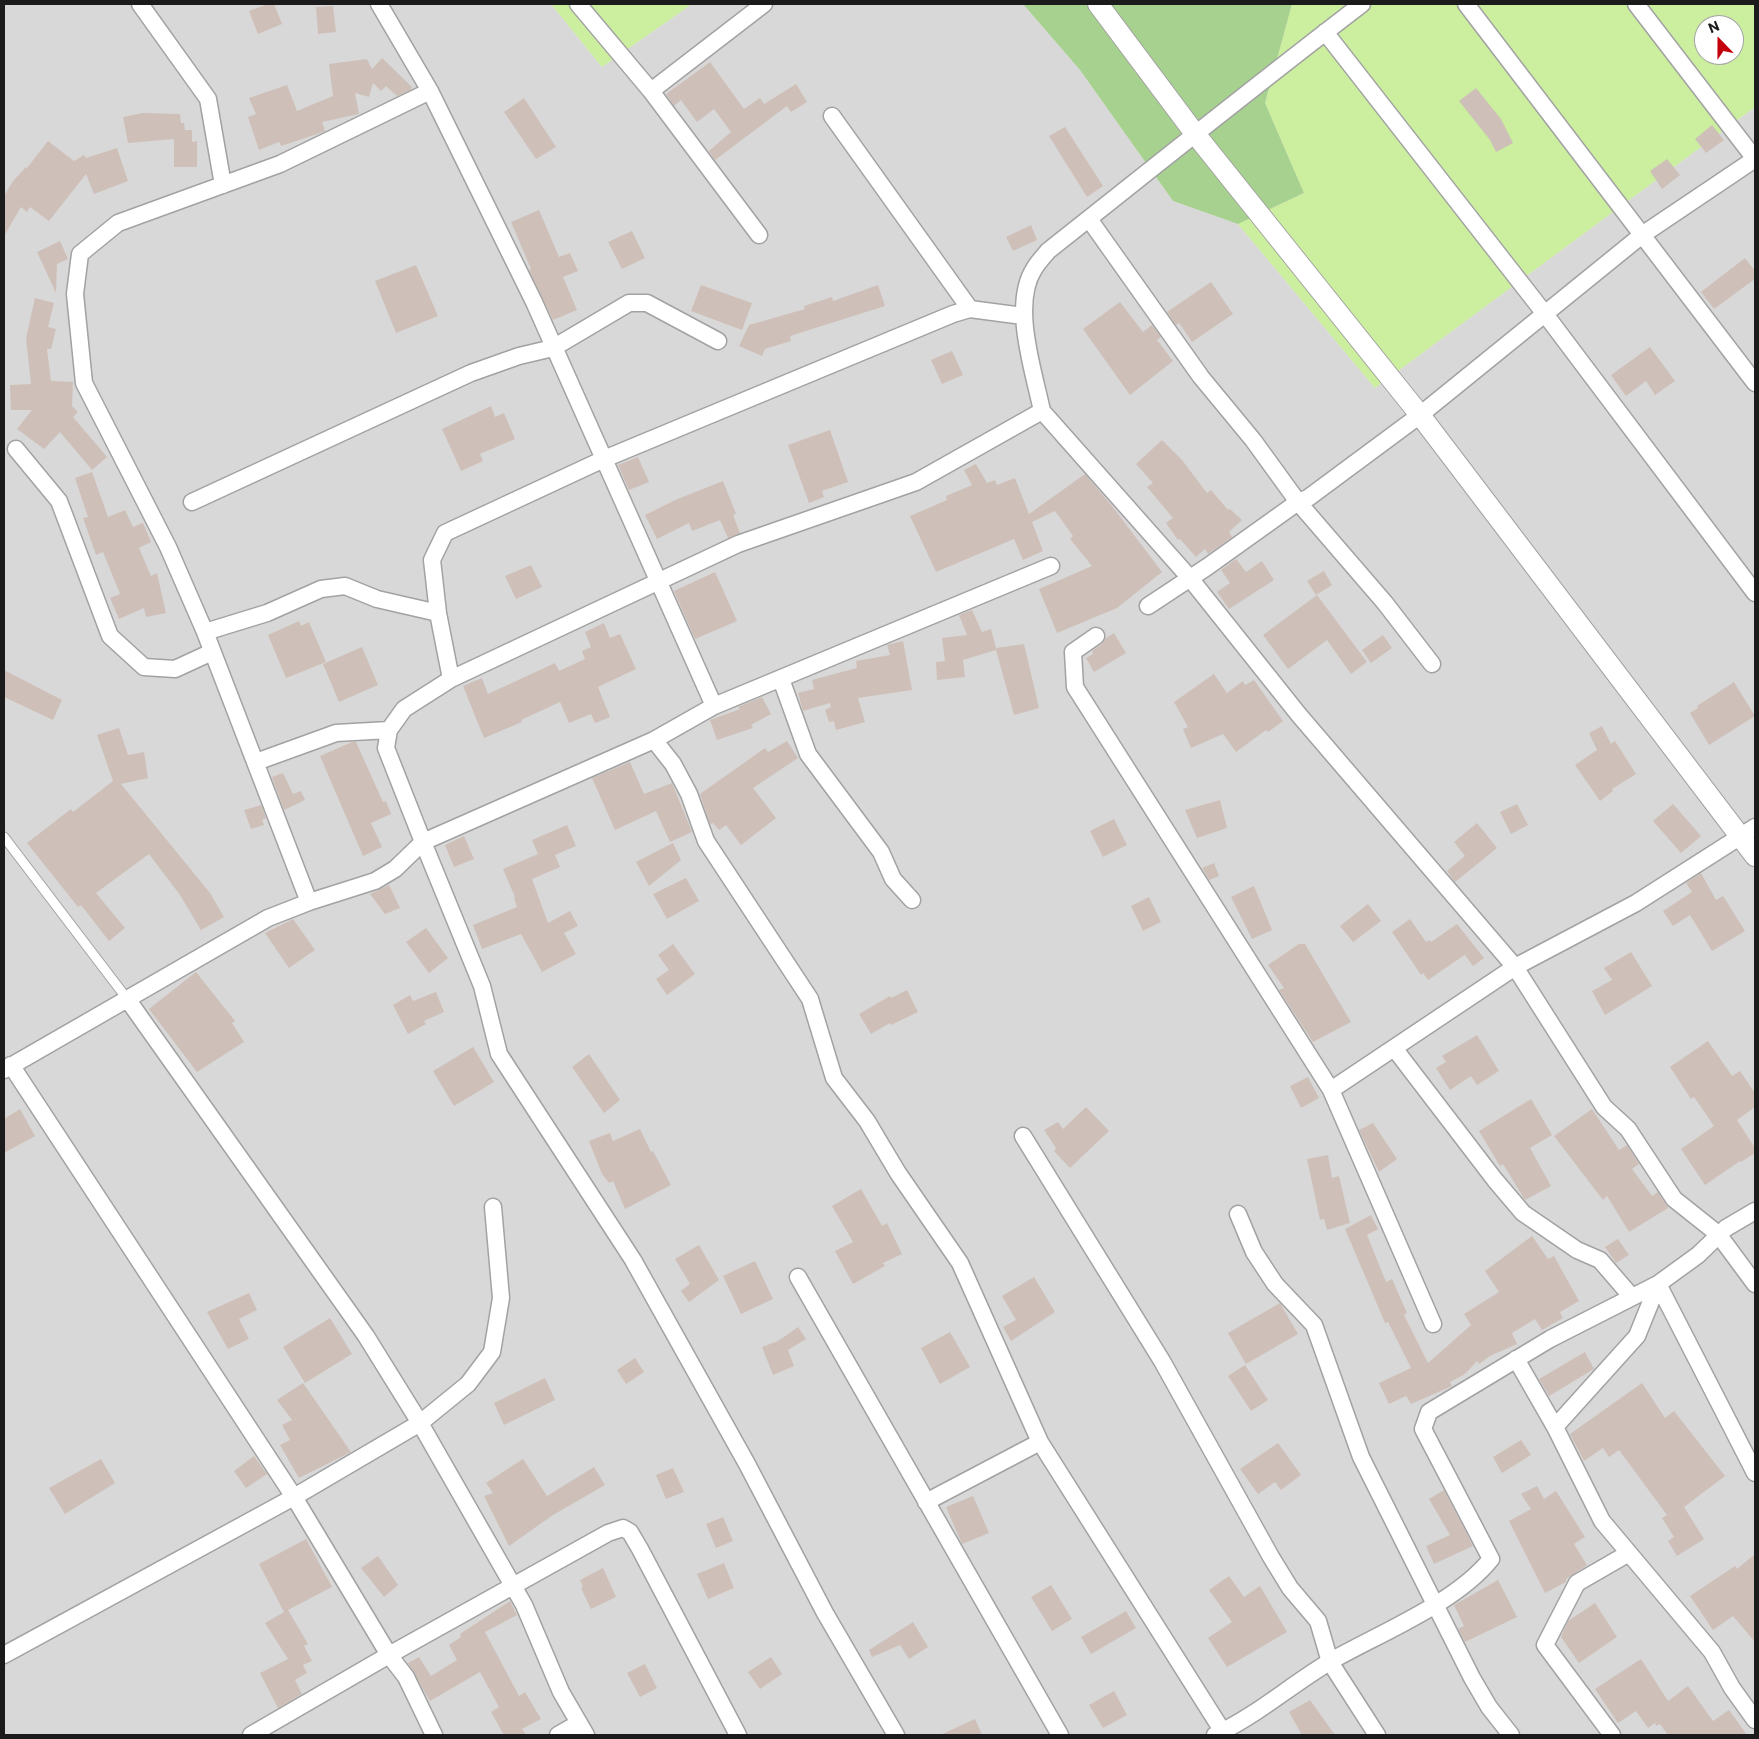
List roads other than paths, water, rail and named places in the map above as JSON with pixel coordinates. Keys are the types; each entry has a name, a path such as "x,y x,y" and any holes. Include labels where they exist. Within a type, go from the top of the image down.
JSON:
{"street":[{"path":"140,4 208,100 222,185"},
{"path":"379,4 430,91 534,302 714,706"},
{"path":"578,4 651,91 759,235"},
{"path":"651,91 764,4"},
{"path":"1098,4 1196,135 1420,415 1748,832 1755,856"},
{"path":"1362,4 1242,95 1196,135 1048,251 1033,270 1025,295 1023,316 1042,411 1189,577 1299,715 1515,967 1604,1107 1628,1129 1674,1199 1718,1234 1755,1284"},
{"path":"1466,4 1755,383"},
{"path":"1148,606 1298,502 1308,498 1420,415 1642,235 1755,159 1636,4"},
{"path":"1325,32 1545,314 1755,593"},
{"path":"309,902 205,632 168,547 84,383 74,294 80,254 118,223 280,164 430,91"},
{"path":"832,116 970,309"},
{"path":"1089,219 1201,377 1253,440 1298,502 1385,602 1432,664"},
{"path":"192,502 471,373 519,356 553,348 629,303 647,303 718,341"},
{"path":"451,679 438,613 432,560 445,533 604,459 954,314 970,309 1023,316"},
{"path":"896,1735 825,1613 747,1464 633,1260 499,1054 482,986 386,748 389,730 404,709 451,679 738,544 916,482 1042,411"},
{"path":"16,449 59,501 110,636 144,667 175,669 212,652"},
{"path":"434,1735 406,1676 389,1655 294,1497 7,1068 268,918 309,902 375,881 395,869 423,842 654,740 714,706 1051,566"},
{"path":"205,632 267,613 321,589 345,586 376,599 438,613"},
{"path":"1096,636 1073,652 1075,687 1331,1090 1433,1324"},
{"path":"781,679 808,754 881,852 893,879 912,900"},
{"path":"256,762 336,733 389,730"},
{"path":"654,740 677,772 689,794 706,841 810,999 834,1078 867,1121 898,1173 960,1263 1040,1442 1221,1734 1330,1662 1436,1603 1478,1575 1491,1559 1423,1429 1429,1412 1516,1359 1631,1296 1658,1284 1698,1255 1718,1234 1755,1211"},
{"path":"1331,1090 1515,967 1636,903 1748,832"},
{"path":"128,1000 366,1336 420,1424 524,1604 561,1692 582,1729 558,1735"},
{"path":"1394,1048 1495,1180 1523,1213 1577,1250 1600,1260 1631,1296"},
{"path":"1023,1136 1162,1361 1271,1557 1290,1588 1318,1621 1330,1662 1377,1735"},
{"path":"4,1655 294,1497 420,1424 468,1384 492,1352 501,1298 493,1207"},
{"path":"1238,1214 1254,1252 1275,1284 1314,1325 1361,1457 1488,1708 1511,1735"},
{"path":"798,1278 1060,1735"},
{"path":"1554,1427 1637,1336 1658,1284"},
{"path":"1658,1284 1755,1472"},
{"path":"1516,1359 1554,1427 1602,1521 1712,1652 1732,1688 1755,1720"},
{"path":"926,1502 1040,1442"},
{"path":"251,1735 512,1586 608,1533 623,1528 630,1532 738,1735"},
{"path":"1612,1735 1545,1645 1577,1583 1629,1553"}],"lane":[{"path":"4,837 128,1000"}]}
